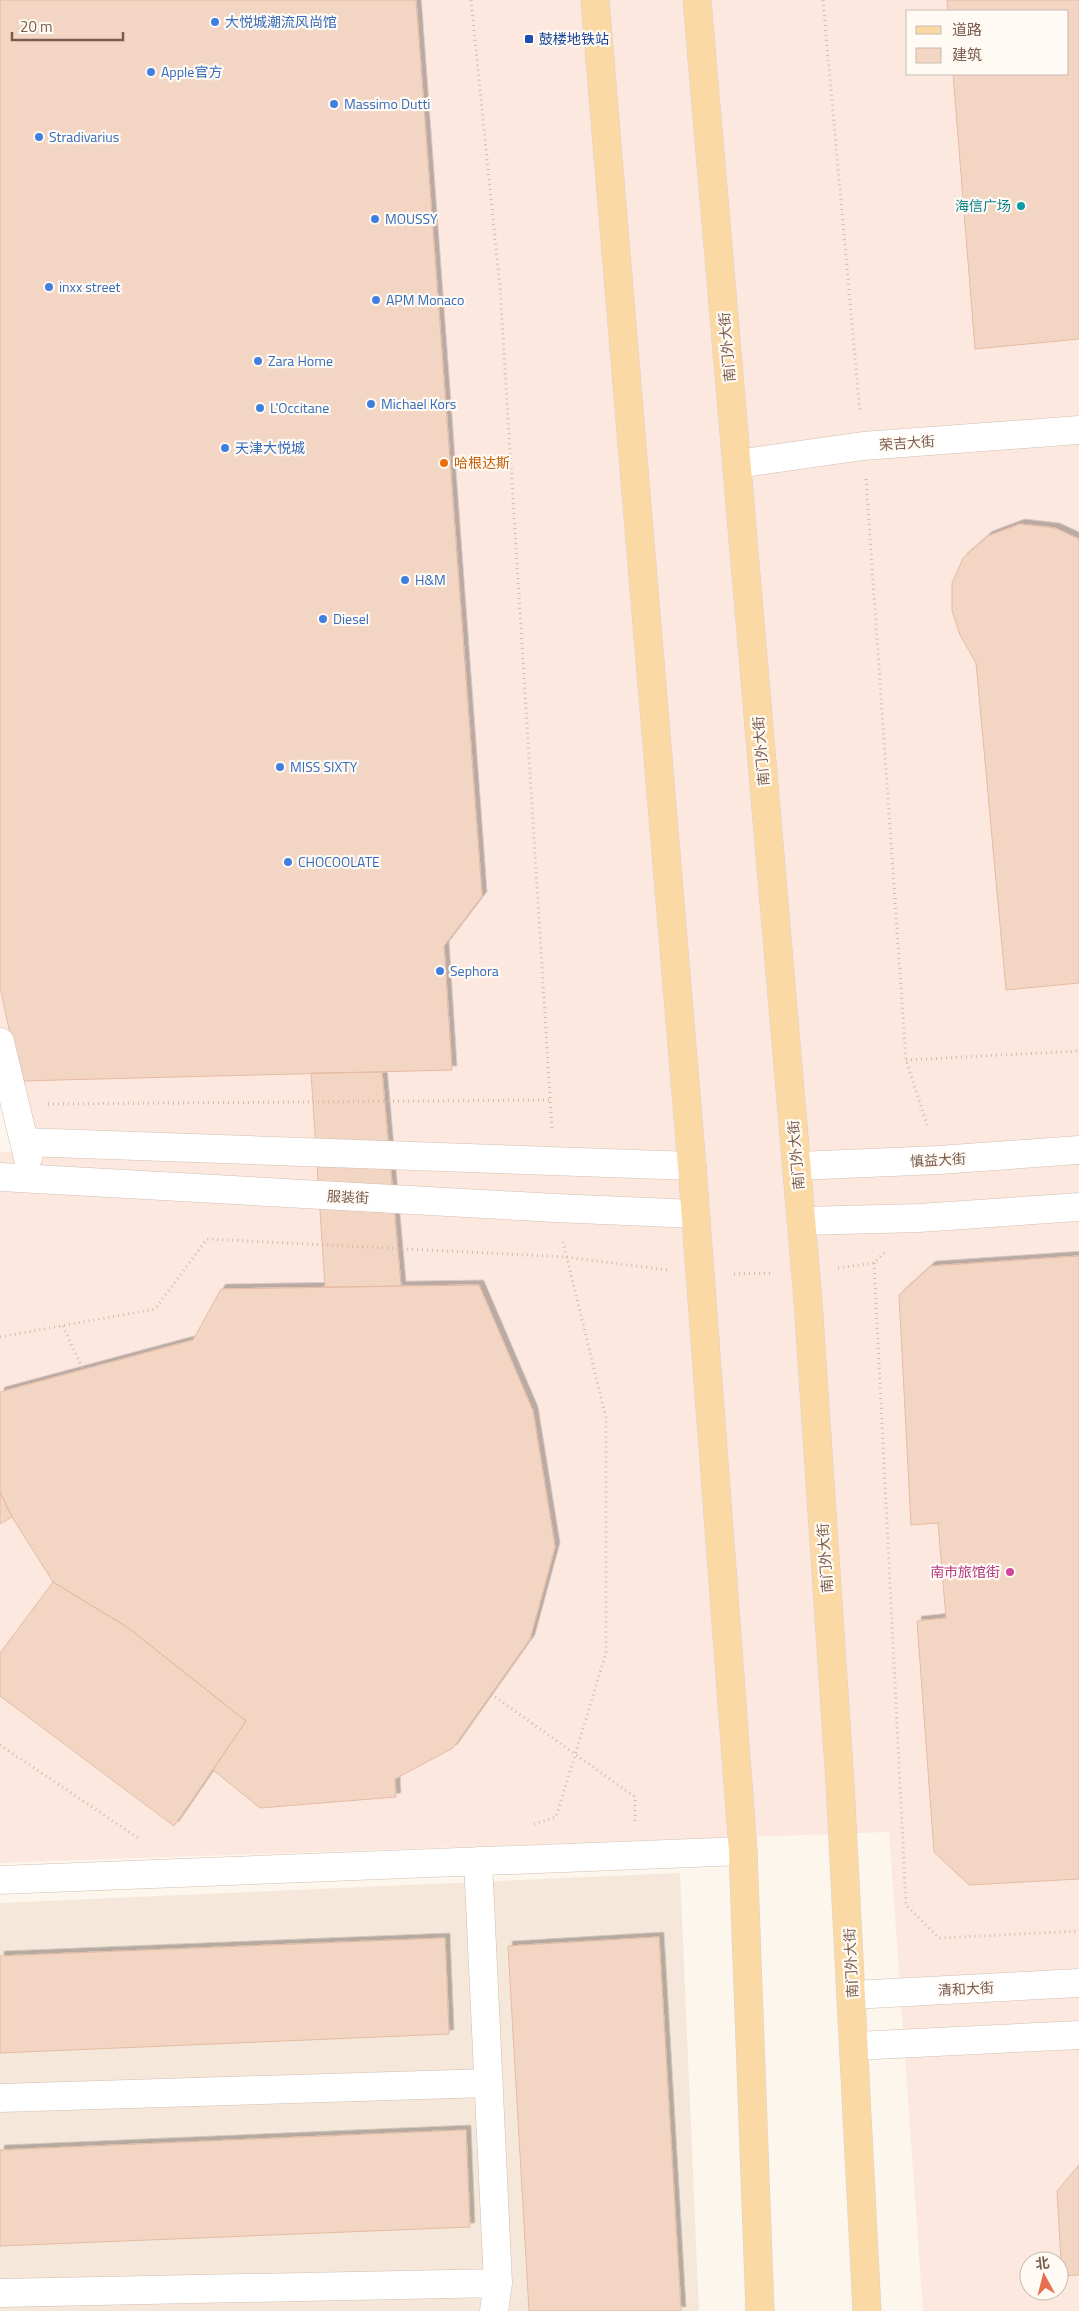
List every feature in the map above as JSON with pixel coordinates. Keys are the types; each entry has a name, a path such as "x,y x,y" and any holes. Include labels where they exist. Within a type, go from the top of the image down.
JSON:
{"main road":[{"path":"595,0 692,1166 743,1851 760,2311"},
{"name":"南门外大街","path":"697,0 805,1273 840,1783 855,2046 867,2311"}],"street":[{"name":"荣吉大街","path":"737,464 864,446 1079,430"},
{"path":"0,1042 33,1179"},
{"path":"24,1142 692,1166"},
{"name":"慎益大街","path":"796,1166 939,1160 1079,1150"},
{"name":"服装街","path":"0,1177 695,1214"},
{"path":"801,1221 919,1218 1079,1207"},
{"path":"0,1880 743,1851"},
{"path":"478,1861 498,2283 494,2311"},
{"name":"清和大街","path":"852,1995 1079,1983"},
{"path":"855,2046 1079,2035"},
{"path":"0,2098 488,2083"},
{"path":"0,2293 498,2283"}],"path":[{"path":"471,0 500,288 554,1161"},
{"path":"823,0 864,446 906,1060 939,1160"},
{"path":"906,1060 1079,1051"},
{"path":"15,1104 550,1100"},
{"path":"527,1826 556,1817 606,1653 606,1418 566,1257 556,1208"},
{"path":"0,1337 155,1309 207,1239 566,1257 700,1274 805,1273 874,1263 919,1218"},
{"path":"874,1263 906,1905 938,1938 1079,1931"},
{"path":"64,1326 83,1370"},
{"path":"490,1694 635,1797 635,1855"},
{"path":"0,1745 147,1845"}],"shaded area":[{"path":"0,0 1079,0 1079,2311 923,2311 889,1832 0,1863 0,1152 17,1152 0,1078"},
{"path":"680,1873 699,2311 0,2311 0,1903"}],"building":[{"name":"天津大悦城","path":"0,0 416,0 482,896 444,946 452,1070 20,1081 0,987"},
{"name":"海信广场","path":"947,0 1079,0 1079,339 975,349 953,75 1069,75 1069,10 948,10"},
{"path":"1020,524 1055,528 1079,539 1079,983 1006,990 976,663 960,635 952,611 952,583 963,558 988,536"},
{"path":"382,1072 401,1286 325,1287 311,1073"},
{"name":"南市旅馆街","path":"1079,1256 1079,1879 969,1885 934,1852 917,1621 946,1618 938,1523 911,1525 899,1295 931,1266"},
{"path":"479,1285 533,1411 555,1547 530,1639 453,1748 395,1779 396,1797 260,1808 213,1770 246,1721 127,1627 53,1582 12,1517 0,1492 0,1392 193,1340 221,1289"},
{"path":"0,1492 12,1517 0,1524"},
{"path":"53,1582 127,1627 246,1721 174,1826 0,1696 0,1653"},
{"path":"659,1937 681,2311 529,2311 508,1946"},
{"path":"445,1938 449,2034 0,2053 0,1956"},
{"path":"466,2130 470,2227 0,2246 0,2150"},
{"path":"1079,2165 1079,2275 1069,2276 1069,2251 1061,2251 1057,2191"}],"place":[{"name":"大悦城潮流风尚馆","path":"215,22"},
{"name":"鼓楼地铁站","path":"529,39"},
{"name":"Apple官方","path":"151,72"},
{"name":"Massimo Dutti","path":"334,104"},
{"name":"Stradivarius","path":"39,137"},
{"name":"海信广场","path":"1021,206"},
{"name":"MOUSSY","path":"375,219"},
{"name":"inxx street","path":"49,287"},
{"name":"APM Monaco","path":"376,300"},
{"name":"Zara Home","path":"258,361"},
{"name":"Michael Kors","path":"371,404"},
{"name":"L'Occitane","path":"260,408"},
{"name":"天津大悦城","path":"225,448"},
{"name":"哈根达斯","path":"444,463"},
{"name":"H&M","path":"405,580"},
{"name":"Diesel","path":"323,619"},
{"name":"MISS SIXTY","path":"280,767"},
{"name":"CHOCOOLATE","path":"288,862"},
{"name":"Sephora","path":"440,971"},
{"name":"南市旅馆街","path":"1010,1572"}]}
